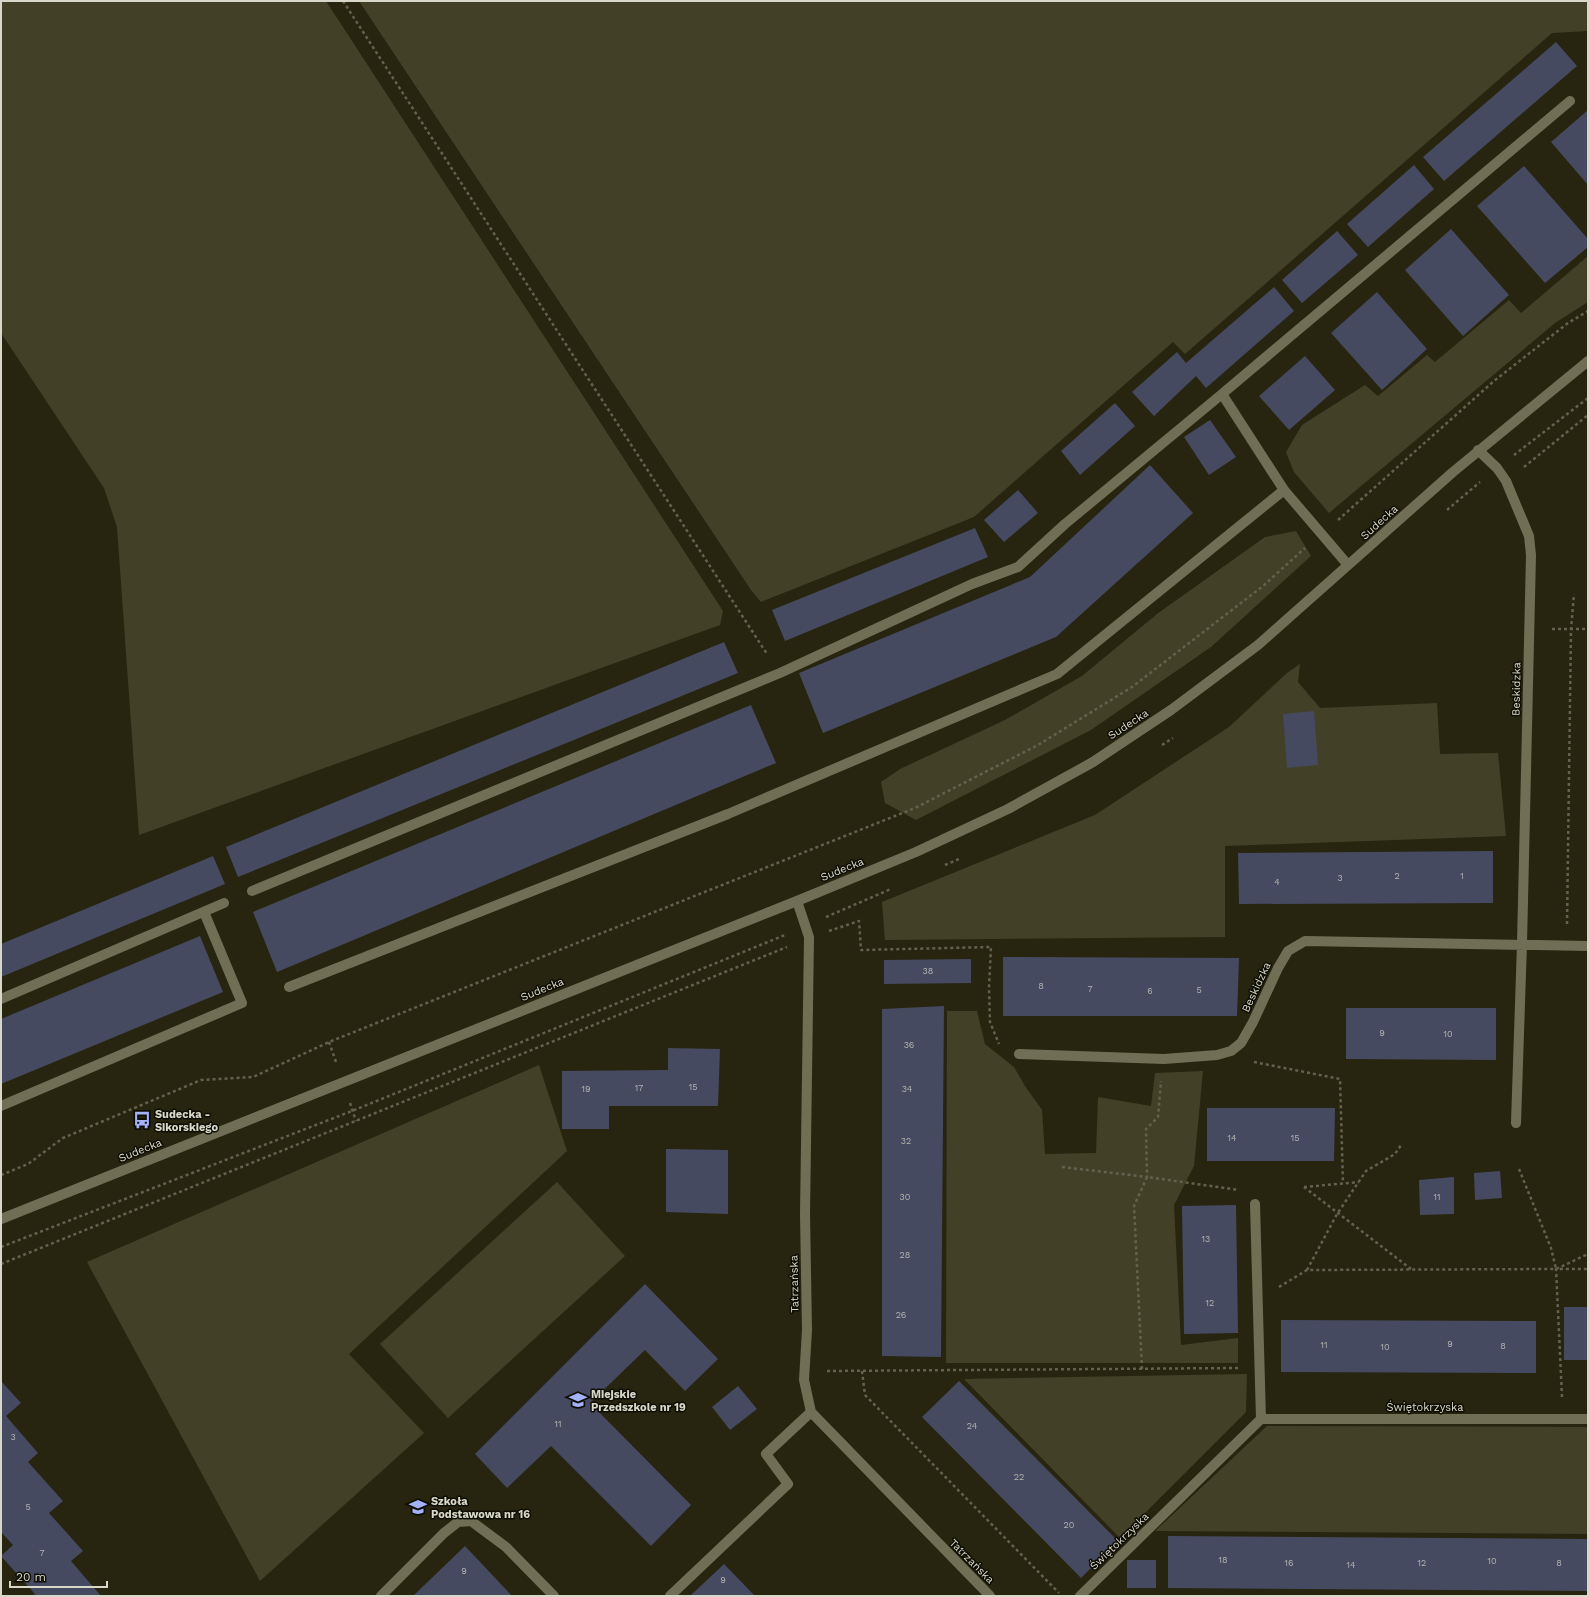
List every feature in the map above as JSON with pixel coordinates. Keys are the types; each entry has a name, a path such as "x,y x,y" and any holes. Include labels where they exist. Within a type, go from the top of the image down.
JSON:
{"street":[{"path":"252,891 780,673 972,584 1018,567 1064,524 1222,394 1570,101"},
{"name":"Sudecka","path":"1,1219 797,901 916,852 1008,809 1093,762 1171,710 1258,645 1478,450 1588,362"},
{"path":"1222,394 1284,490 1348,565"},
{"name":"Beskidzka","path":"1478,450 1497,468 1506,481 1529,536 1531,555 1522,944 1516,1123"},
{"path":"289,987 728,814 1057,674 1284,490"},
{"name":"Tatrzańska","path":"797,901 809,937 804,1380 811,1412 990,1596"},
{"path":"1,999 224,903"},
{"path":"1,1106 242,1003 204,912"},
{"name":"Beskidzka","path":"1020,1054 1164,1059 1217,1055 1231,1051 1241,1043 1253,1022 1278,968 1288,951 1305,941 1522,944"},
{"path":"1522,944 1588,946"},
{"path":"1255,1204 1262,1419"},
{"path":"670,1596 788,1484 766,1454 811,1412"},
{"name":"Świętokrzyska","path":"1080,1596 1262,1419 1588,1419"},
{"path":"381,1596 444,1533 458,1522 471,1521 506,1547 554,1596"}],"path":[{"path":"343,1 780,673"},
{"path":"1444,512 1497,468 1588,398"},
{"path":"1506,481 1588,415"},
{"path":"1567,945 1571,629 1574,594"},
{"path":"1529,629 1588,629"},
{"path":"1,1264 772,954 809,937 859,921 861,950 991,947 989,987 990,1022 999,1044 1008,1053 1020,1054"},
{"path":"1217,1055 1340,1078 1343,1183"},
{"path":"1142,1369 1134,1206 1147,1178 1146,1129 1158,1117 1164,1059"},
{"path":"1258,1300 1307,1270 1337,1214 1366,1171 1395,1154 1401,1145"},
{"path":"1062,1167 1243,1190 1256,1188 1255,1204"},
{"path":"1519,1169 1551,1248 1556,1269 1563,1419"},
{"path":"1359,1182 1304,1187 1337,1214 1412,1270"},
{"path":"1556,1269 1588,1254"},
{"path":"1307,1270 1588,1269"},
{"path":"805,1356 828,1371 1260,1368"},
{"path":"862,1371 865,1396 1062,1596"}],"shaded area":[{"path":"1,1 326,1 723,611 720,625 139,835 117,527 104,488 1,333"},
{"path":"359,1 1588,1 1588,31 1552,33 1185,354 1173,342 974,517 761,602 751,590"},
{"path":"1588,256 1588,302 1555,323 1329,513 1294,472 1286,452 1302,425 1365,385 1378,396 1427,355 1435,362 1509,300 1521,313"},
{"path":"1296,531 1311,556 1211,647 1091,730 916,820 885,803 881,782 900,769 1005,720 1082,676 1157,614 1265,537"},
{"path":"1300,664 1298,682 1320,708 1437,703 1440,754 1498,753 1506,836 1225,846 1225,937 885,940 882,902 1095,815 1229,727 1287,673"},
{"path":"947,1011 977,1011 985,1044 1014,1067 1042,1110 1045,1154 1096,1153 1098,1097 1151,1106 1155,1073 1203,1071 1194,1166 1174,1205 1181,1345 1238,1338 1238,1363 946,1363"},
{"path":"539,1065 567,1151 349,1354 424,1433 260,1581 87,1262"},
{"path":"557,1182 625,1256 448,1418 380,1344"},
{"path":"1247,1374 1246,1412 1120,1538 964,1379"},
{"path":"1267,1426 1588,1427 1588,1534 1155,1531"}],"building":[{"path":"1556,42 1577,66 1444,181 1423,157"},
{"path":"1588,110 1588,185 1551,142"},
{"path":"1414,165 1434,189 1368,247 1347,224"},
{"path":"1524,166 1588,239 1588,247 1545,283 1477,206"},
{"path":"1451,229 1509,295 1463,336 1405,270"},
{"path":"1337,231 1358,255 1302,303 1282,280"},
{"path":"1274,287 1294,311 1206,388 1196,376 1154,416 1132,392 1177,352 1186,363"},
{"path":"1377,292 1427,349 1382,390 1331,333"},
{"path":"1305,356 1335,390 1289,430 1259,396"},
{"path":"1115,403 1135,426 1080,475 1061,451"},
{"path":"1210,420 1236,457 1209,475 1184,437"},
{"path":"1150,465 1193,513 1056,637 823,733 799,673 1030,577"},
{"path":"1018,490 1038,513 1004,542 984,520"},
{"path":"975,528 988,557 785,641 772,610"},
{"path":"724,642 738,673 238,877 226,847"},
{"path":"751,705 776,763 277,972 253,912"},
{"path":"1314,711 1318,765 1287,768 1283,714"},
{"path":"1493,851 1493,903 1239,904 1238,853"},
{"path":"213,856 225,884 1,977 1,944"},
{"path":"200,936 223,992 1,1084 1,1019"},
{"path":"1003,957 1239,958 1237,1016 1003,1016"},
{"path":"971,959 971,983 884,984 884,960"},
{"path":"944,1006 941,1357 882,1356 882,1009"},
{"path":"1346,1008 1496,1008 1496,1060 1346,1059"},
{"path":"668,1048 720,1049 718,1106 609,1106 609,1129 562,1129 562,1071 668,1070"},
{"path":"1207,1108 1335,1108 1334,1161 1207,1161"},
{"path":"666,1149 728,1150 728,1214 666,1212"},
{"path":"1500,1171 1502,1198 1475,1200 1474,1173"},
{"path":"1454,1177 1454,1214 1420,1215 1419,1180"},
{"path":"1236,1205 1238,1333 1184,1334 1182,1206"},
{"path":"645,1284 718,1359 685,1391 645,1350 590,1403 691,1505 651,1546 551,1446 507,1488 475,1454"},
{"path":"1564,1307 1588,1307 1588,1360 1564,1360"},
{"path":"1281,1320 1536,1321 1536,1373 1281,1372"},
{"path":"1,1381 21,1403 6,1416 38,1453 28,1462 63,1501 49,1513 83,1551 71,1561 101,1596 32,1596 35,1594 1,1556 13,1545 1,1532"},
{"path":"959,1381 1118,1541 1081,1578 922,1417"},
{"path":"738,1386 757,1409 730,1430 712,1407"},
{"path":"1168,1536 1588,1539 1588,1591 1168,1588"},
{"path":"465,1546 512,1596 413,1596"},
{"path":"1127,1560 1156,1560 1156,1588 1127,1588"},
{"path":"724,1564 755,1596 690,1596"}],"place":[{"name":"Sudecka - Sikorskiego","path":"142,1120"},
{"name":"Miejskie Przedszkole nr 19","path":"578,1400"},
{"name":"Szkoła Podstawowa nr 16","path":"418,1507"}]}
